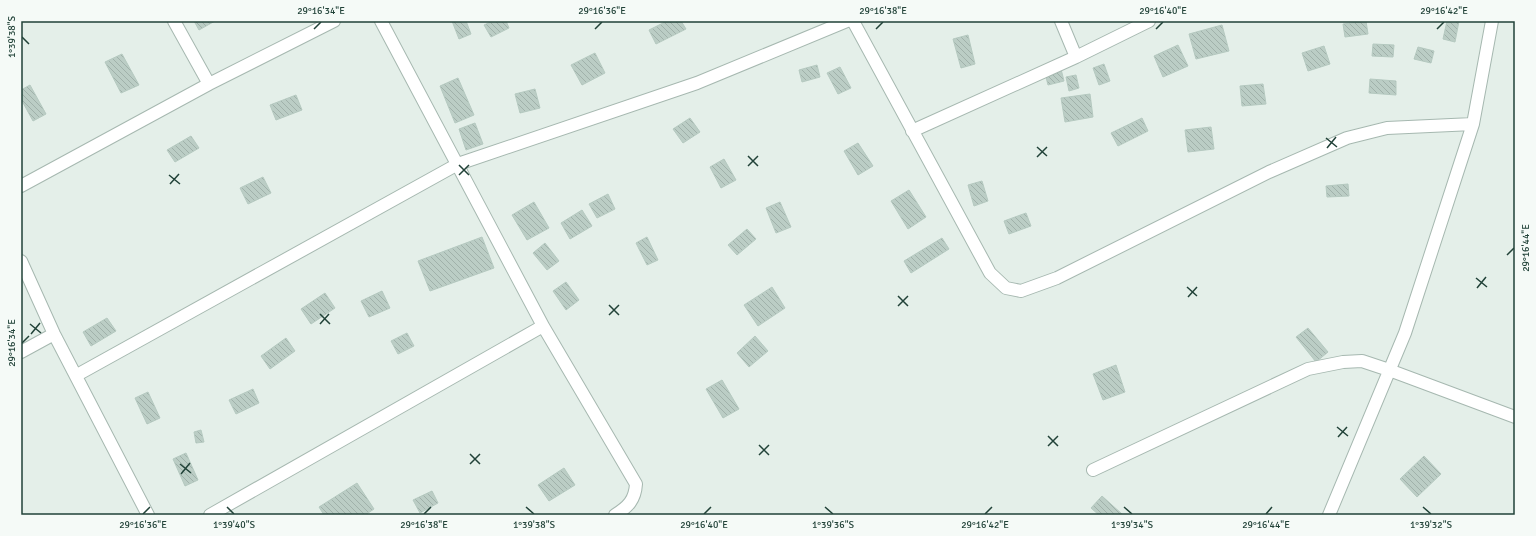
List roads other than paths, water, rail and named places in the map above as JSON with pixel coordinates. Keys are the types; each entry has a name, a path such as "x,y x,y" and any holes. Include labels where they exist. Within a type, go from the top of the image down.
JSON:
{"street":[{"path":"174,21 209,84"},
{"path":"21,186 209,84 334,21"},
{"path":"381,21 543,326 636,484 635,496 624,510 615,515"},
{"path":"77,375 458,164 697,82 847,21"},
{"path":"853,21 990,273 1006,288 1021,291 1057,278 1269,172 1347,138 1387,128 1473,124"},
{"path":"1061,21 1076,57"},
{"path":"912,131 1076,57 1149,21"},
{"path":"1329,515 1405,333 1473,124 1492,21"},
{"path":"21,261 54,334 77,375 148,515"},
{"path":"210,515 543,326"},
{"path":"21,352 54,334"},
{"path":"1093,470 1308,369 1343,362 1362,361 1515,417"}]}
